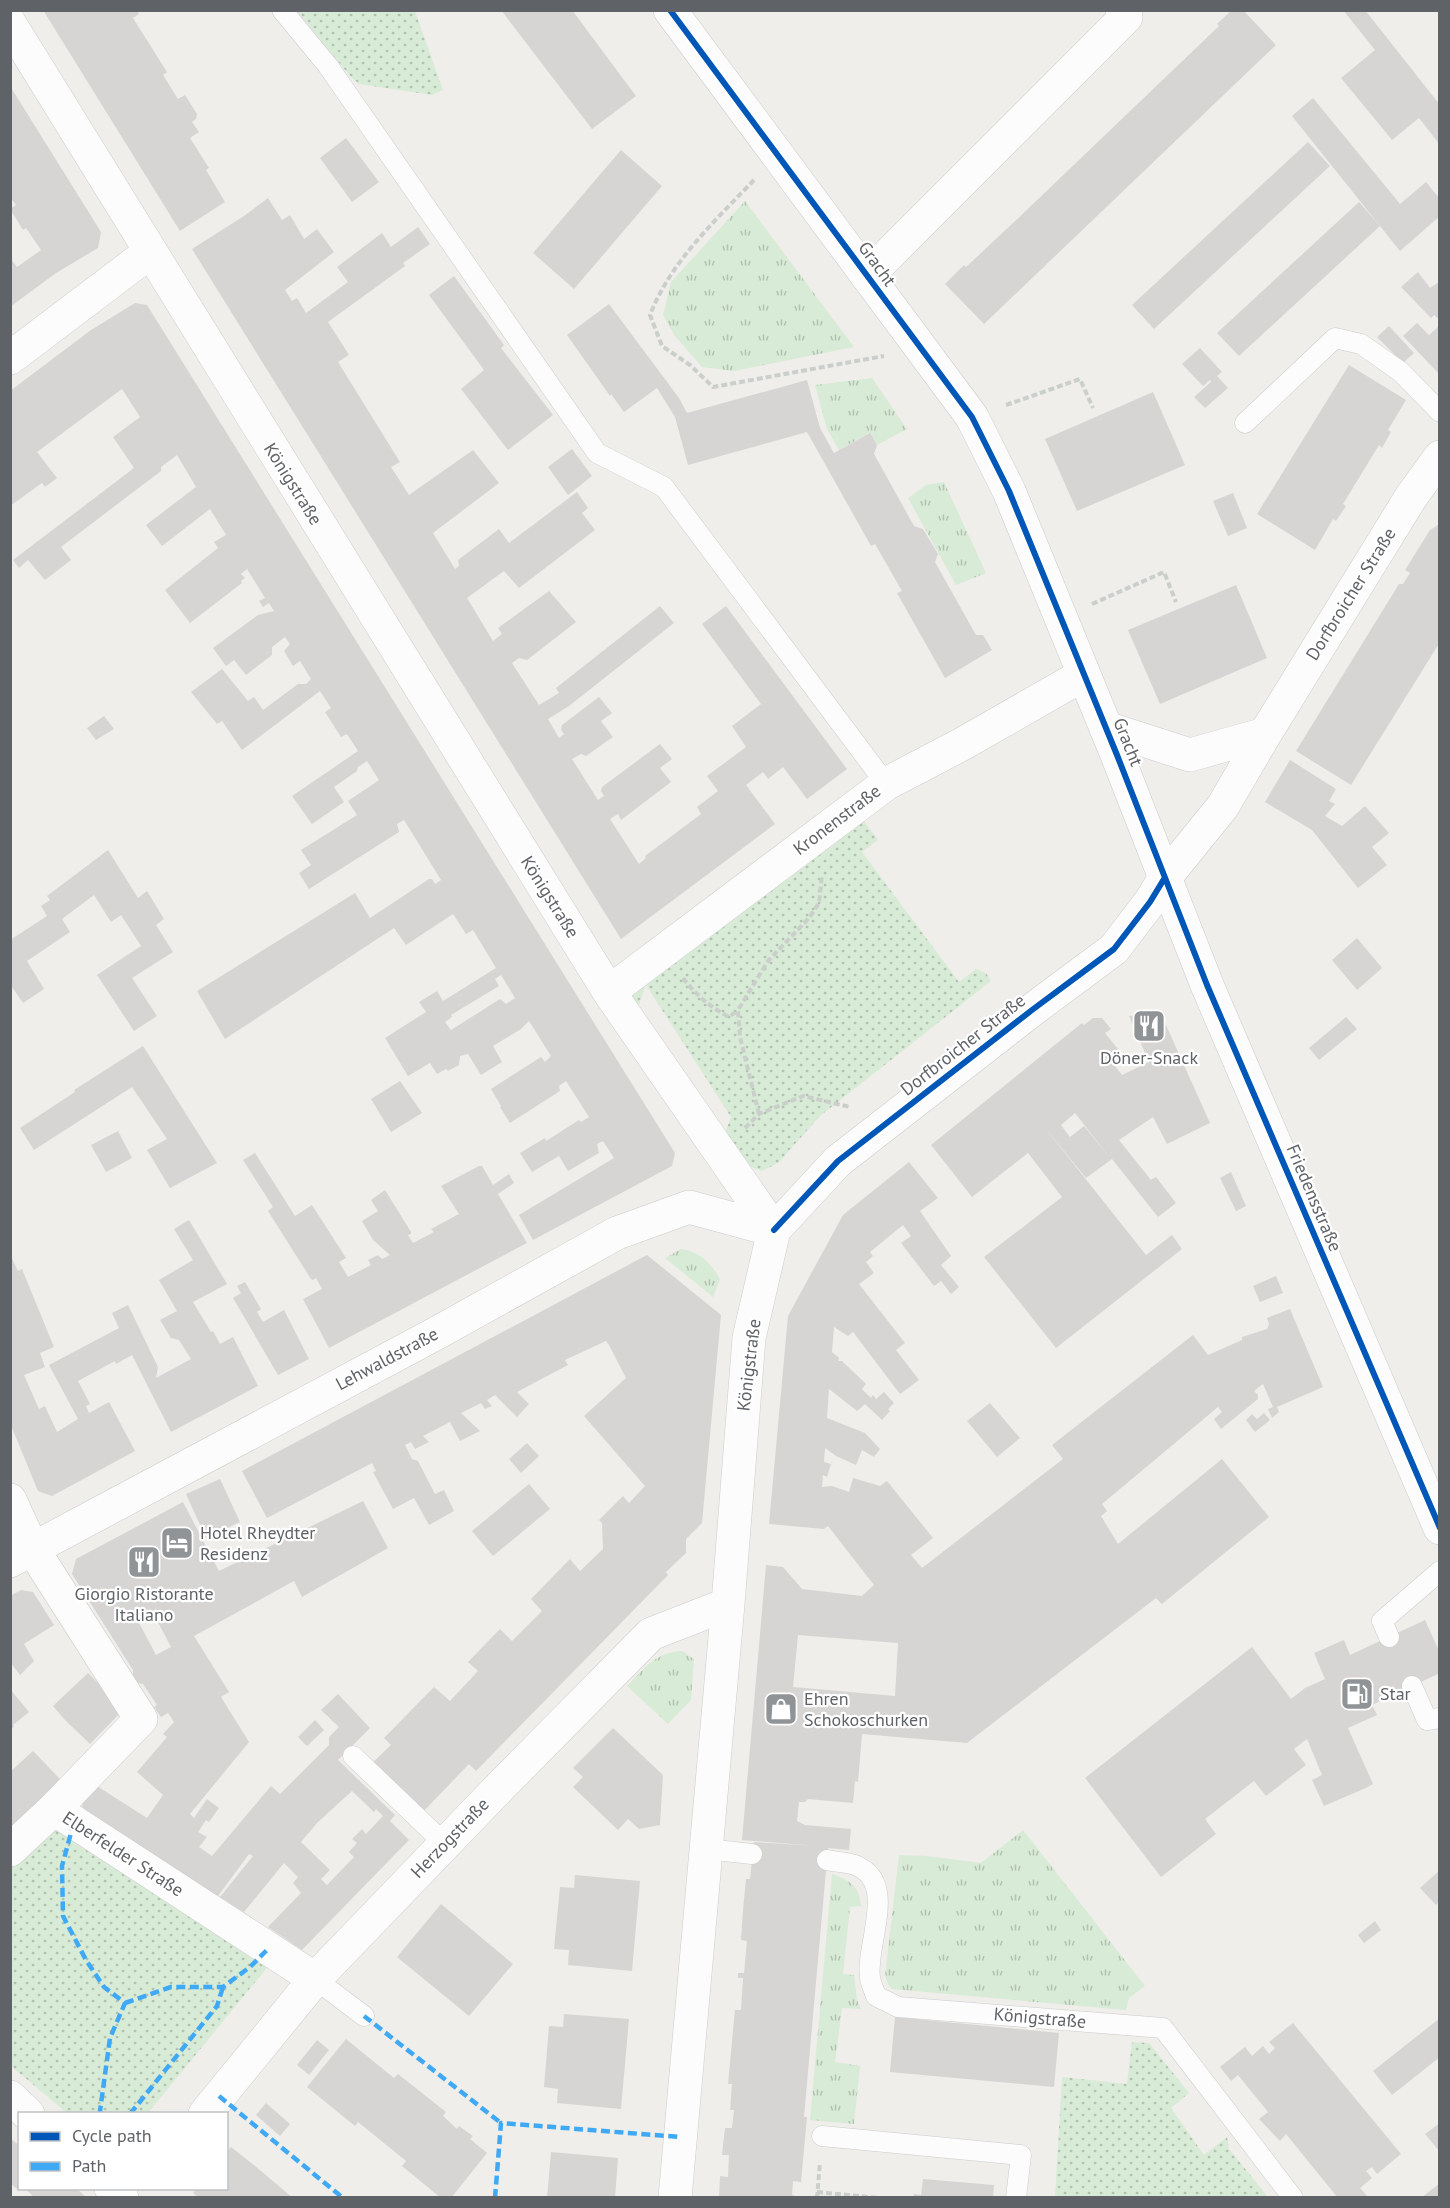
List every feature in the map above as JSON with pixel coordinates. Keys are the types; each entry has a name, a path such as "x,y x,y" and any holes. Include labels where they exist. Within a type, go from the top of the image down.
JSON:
{"street":[{"name":"Gracht","path":"670,10 972,417 1010,490 1164,879"},
{"name":"Gracht","path":"867,276 1128,13"},
{"name":"Königstraße","path":"10,24 609,992 774,1230 749,1338 728,1604 675,2198"},
{"path":"10,358 150,252"},
{"name":"Dorfbroicher Straße","path":"774,1230 838,1161 1114,949 1150,902 1164,879 1223,806 1411,497 1440,457"},
{"name":"Kronenstraße","path":"609,992 886,784 964,743 1083,675"},
{"path":"1106,728 1190,755 1265,734"},
{"name":"Friedensstraße","path":"1164,879 1207,985 1440,1528"},
{"name":"Lehwaldstraße","path":"21,1555 435,1334 617,1233 689,1207 774,1230"},
{"path":"10,1500 21,1555"},
{"name":"Elberfelder Straße","path":"21,1555 141,1719 54,1809 315,1979"},
{"name":"Herzogstraße","path":"207,2112 315,1979 651,1634 728,1604"},
{"path":"10,1850 54,1809"},
{"path":"10,2097 26,2112"}],"lane":[{"path":"282,10 328,66 597,453 664,487 886,784"},
{"path":"1245,423 1335,338 1361,344 1401,372 1440,412"},
{"path":"1389,1637 1382,1621 1440,1571"},
{"path":"1412,1686 1428,1720 1440,1718"},
{"path":"353,1756 445,1844"},
{"path":"706,1849 752,1854"},
{"name":"Königstraße","path":"827,1860 855,1865 870,1874 875,1882 878,1900 870,1977 876,1996 898,2007 1163,2028 1293,2198"},
{"path":"315,1979 364,2016"},
{"path":"822,2136 1021,2155 1016,2198"}],"path":[{"path":"777,155 693,244 659,291 650,315 662,346 690,365 713,387 921,349"},
{"path":"972,417 1080,379 1093,408"},
{"path":"1060,618 1164,572 1176,602"},
{"path":"666,949 685,981 702,1000 729,1017 738,1010 768,961 809,918 819,903 822,856 829,826"},
{"path":"738,1010 740,1037 759,1114"},
{"path":"720,1153 759,1114 803,1096 894,1118"},
{"path":"817,2192 879,2198"}],"green space":[{"path":"297,11 415,11 443,90 432,95 359,84"},
{"path":"745,201 854,347 734,371 702,367 675,336 663,315 671,282"},
{"path":"872,378 907,429 877,445 869,433 839,450 827,429 815,385"},
{"path":"944,482 986,573 956,585 908,498 926,485"},
{"path":"860,816 878,840 862,852 959,982 976,969 986,973 991,981 820,1116 778,1163 762,1171 749,1166 723,1138 731,1117 646,985 638,1006 623,989"},
{"path":"681,1249 699,1255 717,1273 720,1279 713,1297 665,1258"},
{"path":"682,1651 694,1659 691,1700 668,1724 627,1686 645,1667 658,1658 665,1654"},
{"path":"57,1822 270,1964 149,2112 66,2112 11,2066 11,1865"},
{"path":"1023,1830 1145,1986 1129,1998 1126,2010 892,1989 888,1984 885,1976 899,1855 928,1856 981,1863"},
{"path":"832,1874 844,1879 856,1889 861,1906 850,1907 843,1974 854,1975 857,2000 861,2009 842,2008 835,2062 860,2066 854,2124 810,2120"},
{"path":"1132,2042 1149,2043 1189,2093 1171,2108 1204,2155 1227,2137 1229,2149 1268,2197 1055,2197 1062,2077 1127,2084"}],"building":[{"path":"43,10 137,10 139,14 133,18 167,72 163,75 178,99 185,95 197,114 196,119 192,122 199,132 190,138 209,168 206,170 225,202 180,231"},
{"path":"501,10 572,10 636,96 592,129"},
{"path":"1232,10 1243,10 1276,45 984,324 945,284 1013,223 1219,26 1217,24"},
{"path":"1343,10 1365,10 1440,105 1440,145 1419,118 1392,140 1341,78 1375,50"},
{"path":"10,86 101,232 98,248 56,273 10,307 10,258 17,267 41,250 26,228 23,230 10,209 16,205 10,197"},
{"path":"1313,98 1400,204 1426,182 1440,199 1440,216 1400,251 1292,116"},
{"path":"346,138 379,182 352,202 320,158"},
{"path":"1308,142 1330,166 1154,329 1132,305"},
{"path":"621,150 662,186 574,289 533,253"},
{"path":"268,198 282,220 290,215 304,239 317,229 334,252 285,290 292,301 297,298 306,313 348,282 337,267 382,233 391,247 418,227 430,244 403,263 405,266 328,322 349,355 338,362 400,462 391,467 409,495 473,450 499,483 433,533 455,569 459,566 458,560 499,529 509,543 577,492 588,508 582,513 595,530 519,588 504,571 467,598 493,641 502,634 498,628 549,591 576,622 527,660 519,658 512,663 539,705 559,693 556,688 660,606 674,623 569,706 548,719 559,738 564,734 561,730 562,725 599,697 612,713 601,721 613,737 586,756 581,754 572,759 598,800 604,796 601,791 602,787 660,744 672,759 660,768 671,782 621,820 618,814 610,819 639,864 646,858 645,856 701,814 697,807 718,791 707,776 746,747 732,726 761,704 702,624 726,606 847,769 807,799 783,767 768,779 763,772 746,785 775,824 621,939 192,249"},
{"path":"1359,202 1380,226 1239,356 1217,333"},
{"path":"1418,272 1430,288 1440,281 1440,320 1434,315 1431,318 1401,287"},
{"path":"454,276 504,345 501,348 553,415 508,450 461,389 484,370 429,295"},
{"path":"135,303 147,305 675,1153 672,1166 533,1240 519,1215 614,1158 603,1141 597,1144 599,1153 568,1171 559,1156 532,1172 520,1153 545,1138 546,1141 579,1120 581,1122 589,1117 566,1081 559,1086 560,1091 510,1123 500,1107 491,1089 541,1057 545,1062 551,1056 529,1021 521,1029 493,1046 502,1062 481,1075 468,1054 460,1056 459,1065 448,1071 446,1069 437,1074 430,1063 408,1076 385,1038 426,1012 419,1002 437,991 443,1001 496,968 473,930 466,934 453,914 406,945 394,928 225,1039 197,991 355,893 370,918 429,879 432,879 435,884 441,880 404,820 397,824 399,832 309,889 299,873 311,865 301,850 357,815 348,801 379,780 367,761 334,787 344,802 312,824 292,796 358,751 347,734 341,737 325,712 331,708 320,691 242,750 222,721 217,724 191,692 222,669 248,701 254,697 263,710 298,684 306,684 311,679 300,661 293,666 284,651 290,644 285,637 272,647 272,655 246,675 234,660 226,666 213,648 258,615 274,611 269,603 263,607 259,601 265,598 247,569 241,574 245,578 241,581 242,583 190,623 165,590 218,548 214,542 226,535 210,509 162,546 146,525 196,487 177,455 161,467 161,471 61,547 71,560 45,580 28,560 19,568 13,560 134,468 113,437 140,417 122,389 37,452 57,478 45,487 42,483 10,506 10,391 91,330","holes":["501,975 515,998 506,1004 500,999 451,1030 445,1022 452,1017 451,1015 499,986 495,979"]},
{"path":"609,304 679,398 687,413 807,380 820,428 834,453 870,433 877,445 874,454 914,526 923,529 938,554 935,562 976,635 983,635 992,650 945,678 897,593 902,591 875,544 871,546 807,432 688,465 675,417 657,388 624,412 567,335"},
{"path":"1417,323 1429,335 1440,325 1440,375 1403,336"},
{"path":"1389,326 1414,353 1403,363 1377,337"},
{"path":"1200,348 1222,372 1217,376 1228,388 1205,408 1194,397 1211,382 1210,380 1203,386 1182,364"},
{"path":"1349,365 1406,400 1388,430 1391,432 1382,448 1379,445 1343,504 1346,506 1336,521 1333,519 1315,550 1257,514"},
{"path":"1153,392 1185,465 1077,511 1045,439"},
{"path":"572,449 592,476 568,495 548,467"},
{"path":"1233,493 1247,528 1228,536 1213,501"},
{"path":"1440,524 1440,642 1351,785 1296,751 1399,584 1403,584 1410,573 1405,570 1430,530"},
{"path":"1236,585 1267,658 1160,704 1128,630"},
{"path":"104,716 114,729 96,740 87,728"},
{"path":"1290,760 1336,789 1329,801 1335,804 1325,816 1342,826 1365,806 1389,833 1372,847 1387,865 1358,888 1312,830 1265,802"},
{"path":"108,850 138,898 147,891 164,919 156,925 173,952 132,978 157,1016 134,1031 97,975 141,946 121,915 111,922 94,895 62,919 70,932 27,961 44,989 23,1003 10,984 10,940 47,916 41,906 50,900 47,896"},
{"path":"1357,938 1382,968 1357,990 1332,960"},
{"path":"1161,1014 1210,1123 1167,1144 1153,1117 1119,1140 1151,1180 1156,1177 1176,1203 1158,1217 1112,1159 1086,1178 1042,1124 1146,1255 1172,1235 1182,1249 1056,1348 984,1257 1062,1197 1028,1153 972,1197 931,1145 1082,1023 1084,1025 1093,1018 1102,1018 1111,1029 1105,1033 1118,1049 1108,1057 1122,1075 1149,1062 1129,1016","holes":["1075,1113 1110,1158 1084,1126 1070,1137 1061,1125"]},
{"path":"1346,1017 1357,1029 1319,1060 1309,1048"},
{"path":"143,1046 217,1163 170,1188 147,1150 167,1139 132,1087 34,1150 20,1128"},
{"path":"400,1081 422,1113 391,1132 371,1099"},
{"path":"118,1131 132,1158 106,1172 91,1145"},
{"path":"255,1153 295,1216 312,1205 346,1258 339,1262 348,1277 371,1265 368,1260 378,1255 382,1259 390,1255 373,1240 362,1221 378,1211 371,1200 385,1190 411,1232 408,1235 413,1243 434,1232 431,1229 459,1214 441,1186 479,1166 482,1166 493,1185 509,1174 514,1183 498,1194 527,1243 329,1348 303,1299 322,1289 316,1278 311,1279 268,1211 273,1207 243,1160"},
{"path":"909,1162 938,1198 920,1211 951,1256 941,1265 959,1287 951,1294 941,1281 934,1286 901,1243 911,1236 903,1225 870,1252 873,1256 866,1262 874,1273 859,1284 905,1343 896,1350 919,1380 900,1394 853,1332 848,1336 834,1327 832,1352 839,1358 838,1361 842,1361 866,1384 862,1389 871,1398 873,1395 876,1399 884,1392 894,1403 882,1420 865,1404 857,1411 829,1389 827,1418 865,1433 880,1449 874,1457 862,1450 856,1465 825,1448 824,1462 831,1464 827,1477 823,1475 822,1487 832,1486 849,1492 853,1478 880,1486 887,1481 933,1538 911,1555 922,1568 1063,1459 1052,1445 1193,1335 1208,1355 1242,1340 1242,1337 1267,1329 1269,1324 1267,1318 1290,1309 1323,1387 1277,1407 1279,1412 1272,1418 1268,1409 1273,1407 1263,1384 1254,1391 1258,1399 1221,1429 1214,1419 1222,1412 1218,1407 1102,1504 1107,1511 1101,1516 1118,1544 1222,1459 1269,1517 1162,1604 1156,1598 967,1743 862,1734 858,1782 855,1781 853,1803 808,1799 805,1802 799,1802 797,1821 805,1825 851,1829 849,1850 828,1848 804,2117 807,2117 801,2182 793,2181 792,2195 802,2198 719,2198 720,2176 728,2177 729,2155 722,2155 725,2128 732,2128 734,2110 730,2110 732,2084 728,2084 735,2010 741,2010 743,1978 738,1978 738,1973 744,1973 747,1941 741,1940 743,1910 746,1879 750,1879 754,1842 816,1846 742,1840 766,1565 783,1567 802,1589 862,1596 874,1585 828,1526 824,1529 769,1524 788,1316 843,1215","holes":["798,1635 898,1643 895,1696 793,1687"]},
{"path":"1231,1172 1246,1206 1236,1211 1220,1178"},
{"path":"189,1220 227,1284 193,1302 220,1344 233,1337 258,1386 171,1432 132,1355 116,1364 115,1361 78,1381 90,1404 86,1406 89,1413 109,1402 135,1451 52,1496 38,1491 10,1423 10,1254 18,1271 22,1269 54,1347 40,1353 45,1367 24,1375 39,1409 45,1406 57,1432 78,1419 49,1365 119,1328 112,1313 128,1305 158,1367 156,1378 191,1359 179,1340 171,1338 160,1320 177,1311 159,1280 193,1260 174,1229"},
{"path":"647,1255 721,1315 702,1523 686,1539 686,1553 666,1572 668,1575 476,1771 469,1764 421,1814 370,1765 391,1745 384,1738 434,1687 450,1701 478,1671 468,1662 500,1629 512,1641 542,1611 531,1599 570,1559 580,1571 603,1549 602,1523 599,1520 623,1496 629,1503 645,1486 584,1416 626,1378 609,1345 606,1341 565,1360 568,1365 517,1392 529,1404 517,1417 495,1395 487,1400 492,1406 485,1409 481,1403 461,1413 480,1431 460,1441 450,1422 423,1436 429,1442 415,1449 411,1442 405,1445 412,1459 418,1461 435,1494 444,1490 454,1511 429,1525 414,1498 393,1509 373,1472 376,1471 372,1463 267,1518 242,1471"},
{"path":"1276,1276 1283,1293 1260,1302 1253,1286"},
{"path":"245,1282 261,1309 257,1312 263,1322 284,1310 309,1359 278,1375 233,1298 241,1293 237,1286"},
{"path":"990,1403 1020,1438 997,1457 967,1421"},
{"path":"1264,1413 1270,1420 1255,1432 1246,1420 1252,1414 1257,1419"},
{"path":"527,1443 539,1456 521,1473 509,1459"},
{"path":"220,1479 240,1522 206,1538 186,1494"},
{"path":"529,1484 550,1509 493,1556 472,1531"},
{"path":"363,1501 388,1548 302,1597 294,1581 194,1636 229,1692 221,1697 249,1742 190,1814 194,1818 207,1799 219,1808 209,1822 206,1820 198,1832 207,1837 199,1847 212,1856 271,1786 280,1794 329,1745 329,1737 339,1727 321,1710 338,1694 370,1728 338,1760 395,1815 390,1821 409,1840 302,1950 268,1927 301,1893 293,1883 298,1877 284,1863 244,1912 220,1897 253,1856 249,1854 218,1896 85,1811 82,1806 85,1797 97,1786 147,1818 163,1795 137,1772 167,1737 163,1734 174,1722 168,1713 161,1717 154,1707 157,1705 143,1684 138,1683 133,1670 72,1574 76,1559 183,1502 219,1571","holes":["152,1611 171,1647 156,1655 137,1619","352,1791 374,1812 376,1809 383,1816 366,1834 362,1829 352,1839 357,1843 349,1852 354,1857 327,1885 321,1879 330,1870 301,1842 318,1822"]},
{"path":"21,1590 33,1592 54,1625 24,1644 34,1661 20,1675 10,1662 10,1596"},
{"path":"1425,1620 1440,1653 1440,1673 1372,1705 1377,1715 1348,1728 1373,1784 1366,1788 1324,1806 1312,1780 1322,1775 1307,1739 1294,1749 1306,1765 1266,1796 1254,1781 1205,1819 1216,1834 1161,1877 1085,1778 1252,1647 1291,1699 1305,1688 1325,1679 1314,1653 1344,1640 1350,1655"},
{"path":"88,1673 124,1709 90,1744 53,1706"},
{"path":"10,1689 29,1712 10,1730"},
{"path":"315,1720 324,1730 307,1746 298,1737"},
{"path":"613,1728 663,1775 660,1825 639,1829 628,1819 618,1830 573,1787 583,1777 573,1768"},
{"path":"33,1751 62,1781 10,1830 10,1772"},
{"path":"1440,1870 1440,1901 1436,1905 1420,1888"},
{"path":"575,1875 640,1881 632,1971 568,1965 569,1950 554,1949 560,1887 574,1888"},
{"path":"441,1904 513,1964 469,2016 397,1957"},
{"path":"1375,1921 1381,1930 1364,1943 1358,1935"},
{"path":"564,2014 629,2019 621,2109 557,2103 558,2089 544,2087 549,2026 563,2027"},
{"path":"895,2017 1059,2033 1054,2087 890,2072"},
{"path":"1440,2018 1440,2057 1392,2095 1373,2071"},
{"path":"1293,2023 1401,2154 1377,2174 1372,2167 1366,2171 1372,2178 1360,2188 1367,2196 1365,2198 1338,2198 1286,2134 1280,2141 1259,2119 1268,2112 1238,2075 1231,2081 1220,2067 1245,2047 1252,2056 1263,2046 1269,2054 1275,2048 1269,2042"},
{"path":"346,2039 394,2078 398,2074 446,2112 443,2116 457,2129 459,2126 473,2136 470,2139 487,2153 451,2198 441,2198 402,2166 406,2161 358,2122 355,2126 307,2087"},
{"path":"317,2040 329,2050 309,2075 297,2065"},
{"path":"266,2103 290,2124 280,2136 256,2115"},
{"path":"1440,2123 1440,2152 1425,2134"},
{"path":"10,2138 18,2144 18,2188 10,2183"},
{"path":"231,2147 293,2198 199,2198 193,2193 195,2190 228,2190 228,2150"},
{"path":"551,2152 618,2158 615,2198 547,2198"},
{"path":"923,2179 994,2185 993,2198 913,2198 914,2194 921,2195"},
{"path":"1440,2183 1440,2198 1421,2198"},
{"path":"26,2190 78,2190 87,2198 31,2198 32,2195"}],"marked path":[{"path":"74,1822 62,1866 63,1916 86,1960 104,1987 125,2003 110,2038 101,2112"},
{"path":"125,2003 171,1987 223,1987 250,1967 269,1948"},
{"path":"132,2112 217,2006 223,1987"},
{"path":"364,2016 501,2123"},
{"path":"219,2096 343,2198"},
{"path":"495,2198 501,2123 680,2137"}],"cycle path":[{"path":"670,10 972,417 1009,491 1117,755 1207,985 1440,1528"},
{"path":"774,1230 838,1161 1114,949 1150,902 1164,879"}],"place":[{"name":"Döner-Snack","path":"1149,1026"},
{"name":"Hotel Rheydter Residenz","path":"177,1543"},
{"name":"Giorgio Ristorante Italiano","path":"144,1562"},
{"name":"Star","path":"1357,1694"},
{"name":"Ehren Schokoschurken","path":"781,1709"}]}
